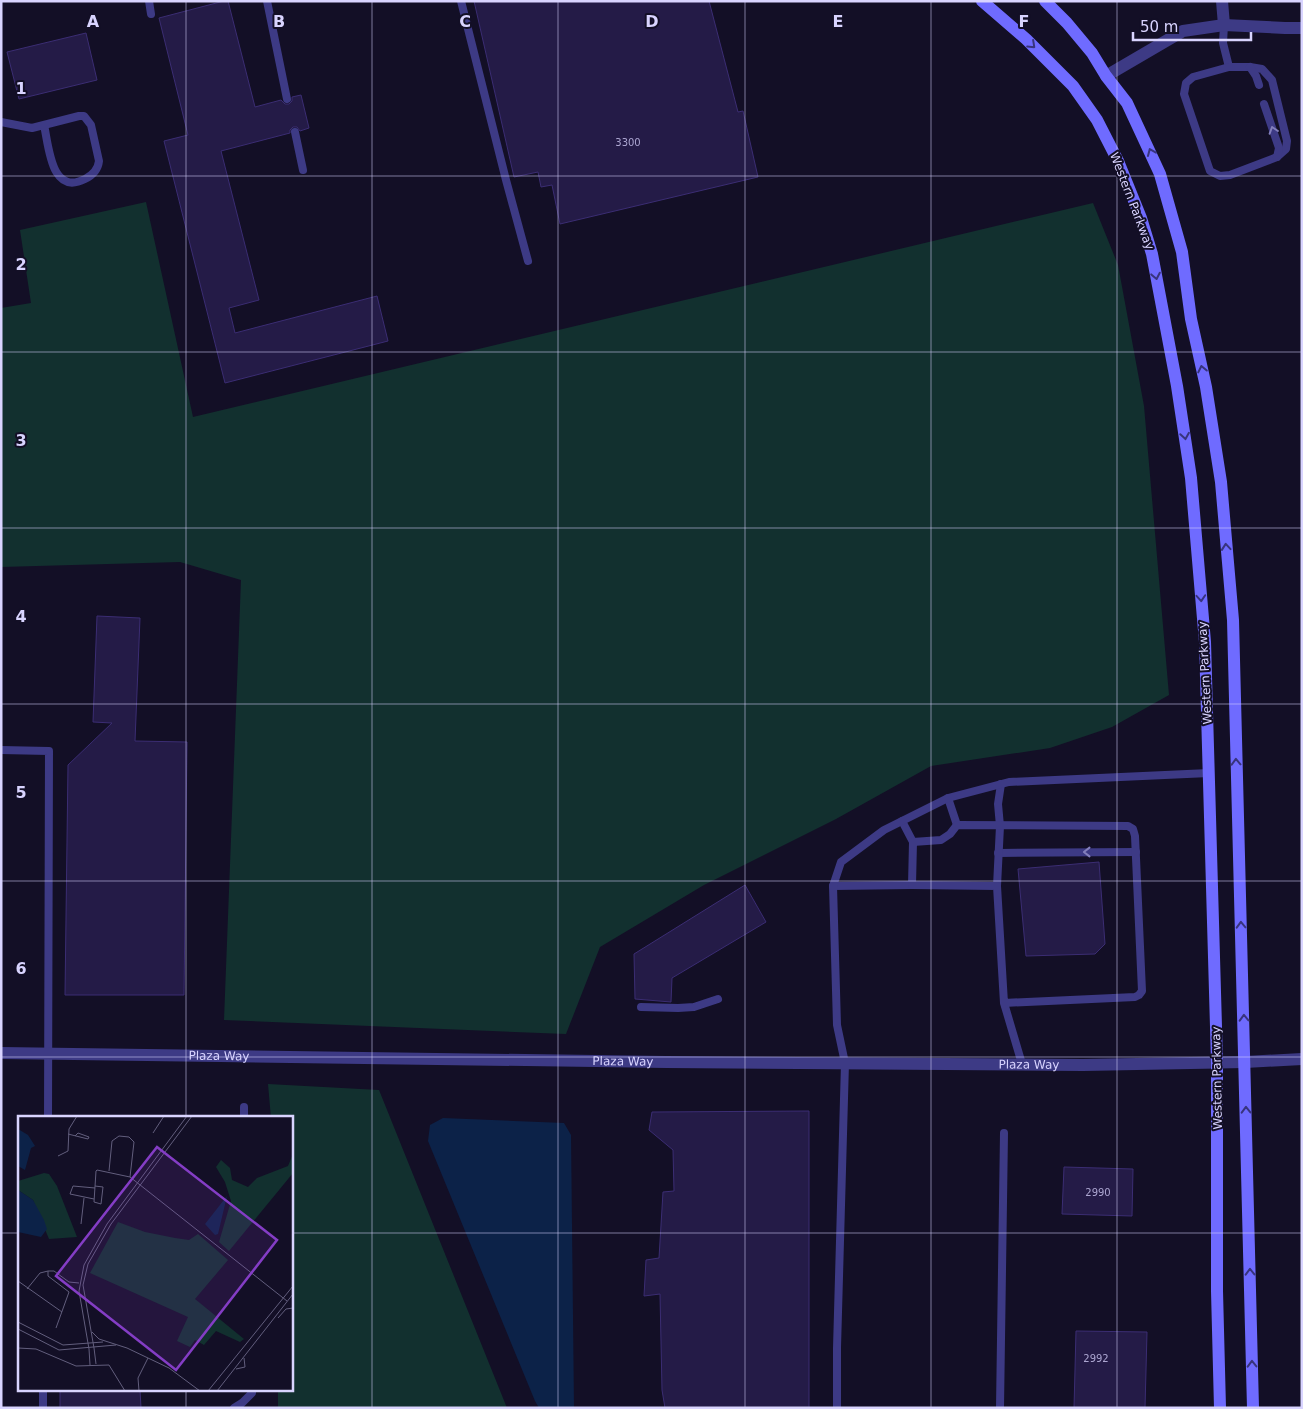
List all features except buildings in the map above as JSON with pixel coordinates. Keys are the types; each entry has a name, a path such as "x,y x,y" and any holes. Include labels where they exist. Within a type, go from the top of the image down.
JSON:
{"main road":[{"name":"Western Parkway","path":"982,1 1055,67 1073,86 1097,120 1118,161 1141,218 1152,254 1177,386 1192,488 1206,642 1217,1062 1217,1291 1220,1408"},
{"path":"1045,1 1067,23 1092,53 1106,76 1127,103 1151,151 1168,197 1182,252 1191,319 1206,387 1221,482 1233,620 1253,1408"}],"street":[{"path":"1222,1 1224,25"},
{"path":"1106,76 1183,32 1224,25 1302,28"},
{"name":"Plaza Way","path":"1,1053 1022,1064 1245,1062 1302,1059"}],"lane":[{"path":"149,1 151,14"},
{"path":"267,1 287,99"},
{"path":"461,1 528,261"},
{"path":"1224,25 1223,42 1229,66"},
{"path":"1229,66 1250,67 1262,69 1272,80 1287,141 1286,149 1277,157 1230,175 1220,176 1210,171 1184,94 1186,83 1193,77 1229,66"},
{"path":"1250,67 1259,85"},
{"path":"1264,104 1279,148 1277,157"},
{"path":"1,122 32,128 79,116 87,119 91,125 100,161 96,171 84,180 77,182 64,181 59,178 54,168 44,125"},
{"path":"295,132 303,170"},
{"path":"1,750 49,751 48,1116"},
{"path":"837,1408 836,1348 845,1063 837,1025 833,886 841,862 884,830 948,798 1009,782 1209,773"},
{"path":"1001,784 998,804 1000,826 997,886 1004,1003 1022,1064"},
{"path":"948,798 957,825"},
{"path":"902,821 913,842 912,885"},
{"path":"957,825 1128,826 1134,831 1142,985 1139,995 1135,997 1004,1003"},
{"path":"913,842 941,840 950,834 957,825"},
{"path":"998,853 1136,852"},
{"path":"833,886 997,886"},
{"path":"640,1007 694,1007 718,999"},
{"path":"244,1107 244,1116"},
{"path":"1000,1408 1004,1133"},
{"path":"43,1392 43,1408"},
{"path":"234,1408 242,1403 252,1392"}],"green space":[{"path":"146,202 193,417 1093,203 1118,265 1144,406 1169,695 1112,727 1050,748 931,766 836,819 704,885 600,947 566,1034 224,1020 241,580 180,562 1,567 1,308 31,303 20,230"},
{"path":"268,1084 379,1090 507,1408 278,1408 278,1392 292,1392 292,1116 271,1116"}],"water":[{"path":"443,1118 564,1123 571,1135 574,1408 539,1408 535,1401 428,1141 430,1125"}]}
